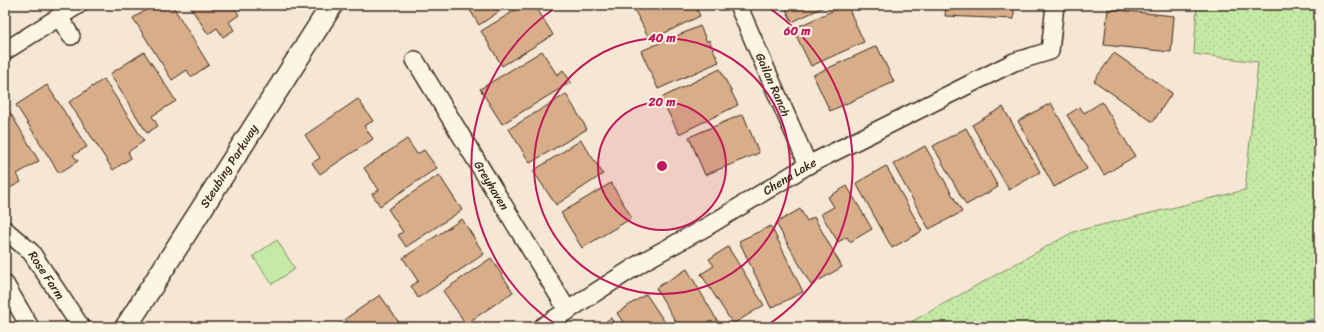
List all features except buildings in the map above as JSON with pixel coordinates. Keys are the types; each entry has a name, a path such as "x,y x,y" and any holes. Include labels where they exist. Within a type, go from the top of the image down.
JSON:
{"street":[{"path":"5,51 78,5"},
{"name":"Steubing Parkway","path":"126,327 332,5"},
{"name":"Gailan Ranch","path":"738,5 808,165"},
{"name":"Chena Lake","path":"542,327 644,261 708,226 808,165 1014,62 1050,51 1055,5"},
{"path":"59,17 71,36"},
{"name":"Greyhaven","path":"415,60 568,311"},
{"name":"Rose Farm","path":"5,230 31,252 81,327"},
{"path":"5,284 30,327"}],"green space":[{"path":"1197,5 1319,5 1319,327 902,327 1073,232 1245,190 1258,62 1194,54"},
{"path":"277,240 295,269 272,284 253,256"}],"waterway":[{"path":"1283,327 1319,321"}]}
